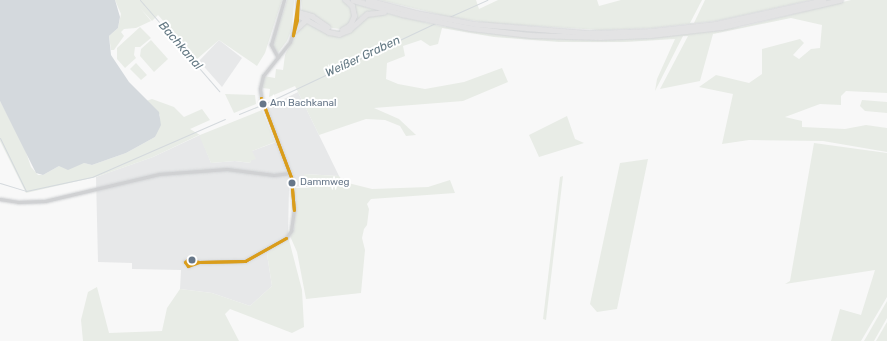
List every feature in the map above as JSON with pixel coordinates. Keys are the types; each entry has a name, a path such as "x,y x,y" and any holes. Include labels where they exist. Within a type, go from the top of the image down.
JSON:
{"highway":[{"path":"298,13 312,16 331,29 341,30 350,25 354,16 352,6 345,0"},
{"path":"353,0 392,12 436,22 449,20 541,31 635,32 728,22 823,0"},
{"path":"368,0 443,21 530,35 631,36 722,27 840,0"},
{"path":"378,0 398,8"},
{"path":"298,13 329,32 339,34 349,30 370,12 392,12"},
{"path":"295,30 301,22 308,19"}],"main road":[{"path":"298,0 298,13"}],"street":[{"path":"278,58 271,45 284,0"},
{"path":"199,262 189,266 185,262 189,259 199,262 245,261 288,236 292,227 294,210 290,173 263,104 260,92 262,79 290,42 295,30 298,13"},
{"path":"0,199 38,202 150,175 202,170 233,169 274,175 290,173"}],"shaded area":[{"path":"0,0 115,0 120,17 118,28 109,36 111,55 129,82 159,112 161,125 155,137 126,153 92,165 84,163 68,170 59,166 43,175 36,173 0,101"},
{"path":"115,0 282,0 265,53 257,66 219,40 197,59 158,15 152,21 141,9 151,21 136,28 124,29 121,32 124,36 114,50 111,50 109,36 118,28 121,14"},
{"path":"287,0 294,0 292,29 287,41 277,54 272,46"},
{"path":"301,0 344,0 353,13 351,22 341,29 332,28 302,11"},
{"path":"380,0 476,0 479,9 498,0 597,0 599,6 621,0 702,0 690,23 694,23 705,0 811,0 716,21 652,28 599,30 489,23 445,16"},
{"path":"851,0 887,0 887,93 846,91 841,96 841,105 820,104 785,117 802,121 802,127 845,129 866,125 887,128 887,152 823,141 749,140 722,144 733,94 699,87 716,75 749,83 762,74 762,49 800,39 804,43 793,55 799,59 811,49 820,48 822,25 791,18 713,34 700,81 660,89 688,36 683,36 655,91 657,79 675,39 625,42 559,42 494,37 442,28 438,44 430,46 421,40 403,46 405,56 387,63 386,79 398,84 425,89 464,82 502,68 508,82 463,101 374,108 399,119 416,135 406,136 400,126 385,120 366,119 319,135 295,86 269,97 270,89 263,88 264,76 275,78 276,69 283,70 285,55 300,25 306,21 335,34 364,17 385,13 440,26 513,36 567,39 628,39 741,27"},
{"path":"350,2 375,10 363,14 344,31 354,19 354,9"},
{"path":"301,15 312,18 331,30 344,31 337,32 328,30"},
{"path":"140,27 151,38 140,47 135,47 134,55 136,58 125,68 117,59 117,48"},
{"path":"151,40 168,59 154,72 140,56 141,49"},
{"path":"219,40 242,58 222,87 199,61"},
{"path":"136,63 147,75 141,80 130,69"},
{"path":"298,92 339,176 305,174 305,186 289,187 288,236 267,254 272,286 250,306 212,293 180,289 181,270 132,269 132,263 98,262 96,177 153,157 200,135 211,163 235,161 250,163 252,151 279,141 266,108"},
{"path":"225,94 255,95 256,104 234,113"},
{"path":"152,99 174,107 184,117 202,109 210,120 190,129 200,135 262,110 275,142 252,151 256,159 250,161 251,163 235,161 211,163 199,135 153,157 96,177 26,193 0,141 0,101 24,146 31,167 38,175 43,175 59,166 84,163 92,165 126,153 155,137 160,115 146,101"},
{"path":"862,100 887,102 887,113 865,111 860,106"},
{"path":"567,116 575,139 584,143 539,157 529,135"},
{"path":"814,143 887,153 887,297 861,341 831,341 840,309 861,315 875,270 785,284 790,281"},
{"path":"648,159 617,309 597,312 590,304 620,163"},
{"path":"304,174 339,176 344,182 372,189 428,187 450,180 455,193 371,199 367,204 369,209 367,225 364,229 362,238 365,250 361,293 306,299 297,252 290,236 294,229 295,188 312,188 306,187"},
{"path":"563,176 546,320 543,319 560,177"},
{"path":"288,236 302,290 304,327 292,333 230,309 225,314 239,341 83,341 81,320 88,292 97,287 109,333 162,331 167,308 180,289 212,293 250,306 272,286 267,254"},
{"path":"887,301 887,318 874,341 864,341"},
{"path":"887,322 887,341 876,341"}],"waterway":[{"name":"Bachkanal","path":"140,0 219,91"},
{"name":"Weißer Graben","path":"449,17 487,0"},
{"name":"Weißer Graben","path":"264,104 435,23"},
{"name":"Weißer Graben","path":"239,114 261,105"},
{"name":"Weißer Graben","path":"0,183 26,191 92,177 225,119"},
{"path":"0,138 26,191"}],"transit line":[{"path":"298,0 297,20 293,35 298,0"},
{"path":"261,98 291,177"},
{"path":"261,98 291,177"},
{"path":"291,177 294,210"},
{"path":"291,177 294,210"},
{"path":"245,261 286,238"},
{"path":"245,261 286,238"},
{"path":"188,259 199,262 188,266 185,262 188,259"},
{"path":"199,262 245,261"},
{"path":"199,262 245,261"}],"place":[{"name":"Am Bachkanal","path":"263,104"},
{"name":"Dammweg","path":"292,183"}]}
